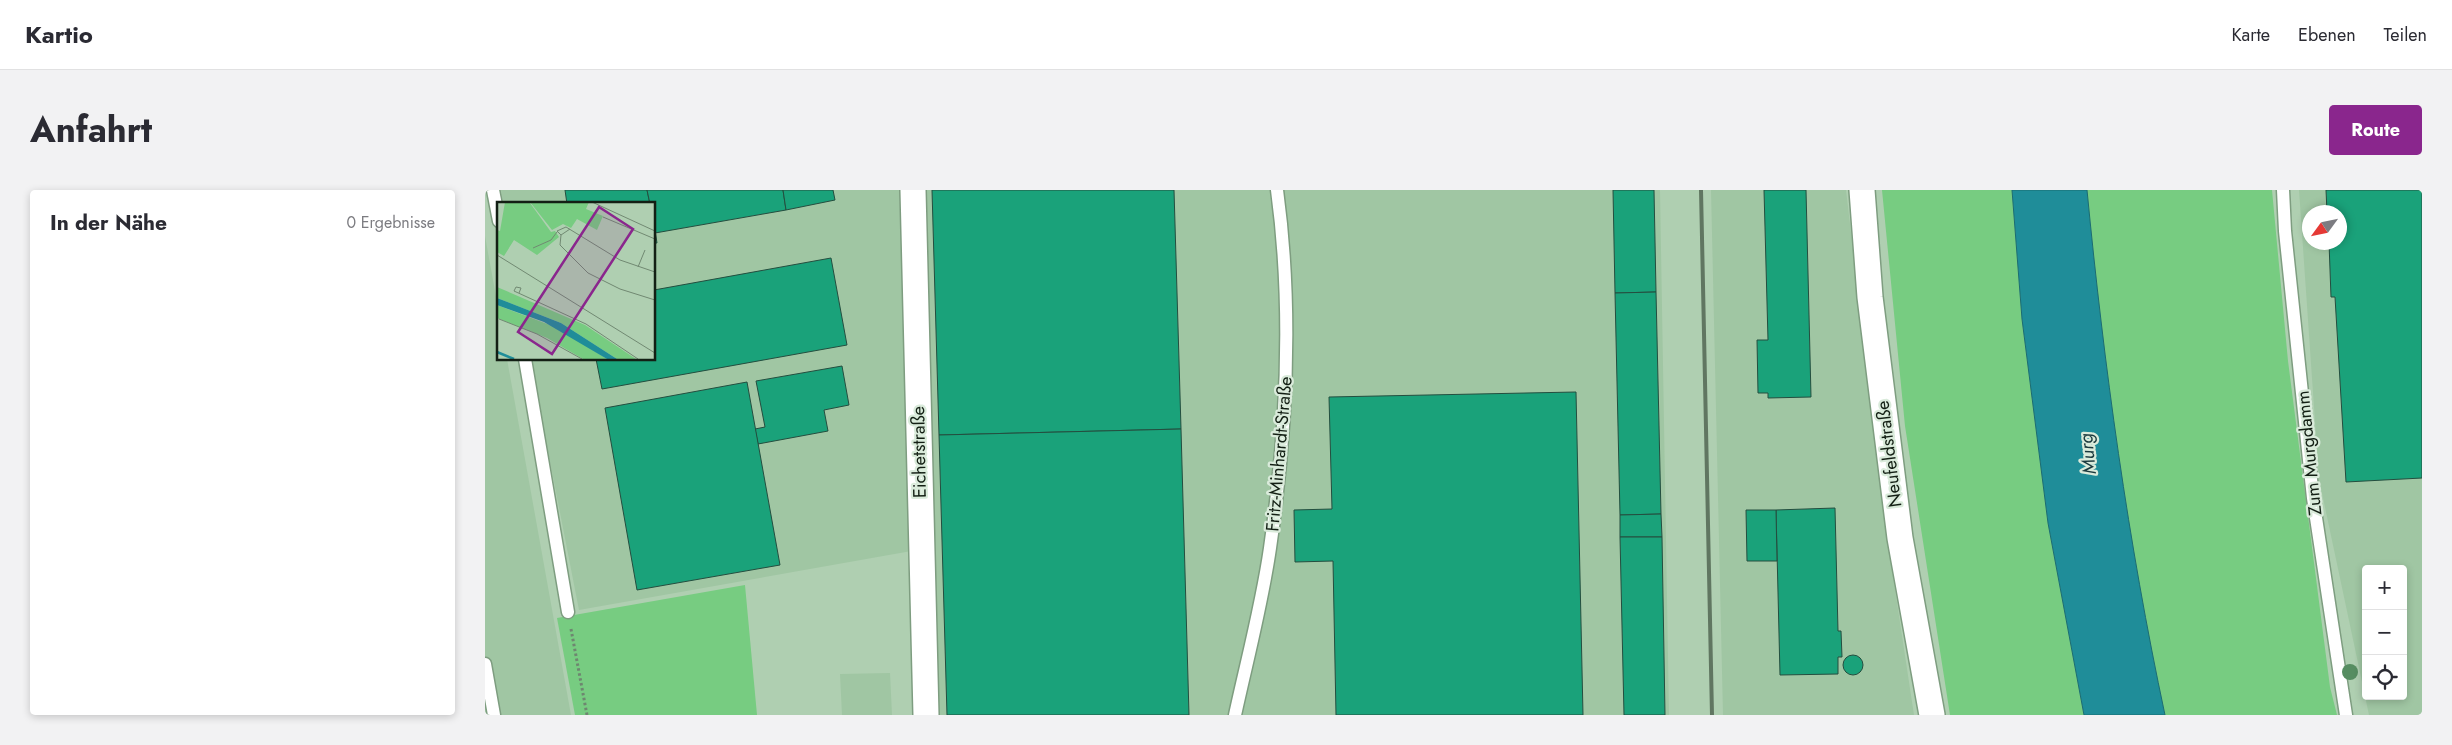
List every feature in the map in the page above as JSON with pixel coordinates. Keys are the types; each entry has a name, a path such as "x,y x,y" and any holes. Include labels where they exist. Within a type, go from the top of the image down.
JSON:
{"street":[{"name":"Eichetstraße","path":"913,190 926,715"},
{"name":"Neufeldstraße","path":"1862,190 1870,297 1900,538 1932,715"}],"lane":[{"path":"493,190 497,211"},
{"name":"Fritz-Minhardt-Straße","path":"1235,715 1270,549 1287,375 1284,240 1277,190"},
{"name":"Zum Murgdamm","path":"2283,190 2285,231 2313,498 2345,715"},
{"path":"525,360 568,612"},
{"path":"485,664 493,715"}],"path":[{"path":"568,612 587,715"}],"shaded area":[{"path":"501,190 1660,190 1669,715 937,715 934,547 579,610 530,360 655,360 655,202 503,202"},
{"path":"1711,190 1846,190 1886,530 1914,715 1723,715"},
{"path":"2299,190 2422,190 2422,715 2369,715 2366,700 2407,700 2407,565 2362,565 2362,682 2319,479 2303,250 2347,250 2347,205 2302,205 2302,233"},
{"path":"485,236 497,302 497,360 507,360 571,715 485,715"},
{"path":"890,673 892,715 842,715 840,674"}],"green space":[{"path":"1882,190 2012,190 2022,319 2048,523 2084,715 1950,715 1905,426"},
{"path":"2087,190 2272,190 2288,361 2330,687 2337,715 2165,715 2140,585 2109,388"},
{"path":"745,585 757,715 575,715 557,618"}],"water":[{"name":"Murg","path":"2012,190 2087,190 2109,388 2140,585 2165,715 2084,715 2048,523 2022,319"}],"building":[{"path":"565,190 647,190 650,202 567,202"},
{"path":"647,190 783,190 786,210 655,233 655,202 650,202"},
{"path":"783,190 833,190 835,200 786,210"},
{"path":"932,190 1174,190 1181,429 939,435"},
{"path":"1613,190 1654,190 1656,292 1615,293"},
{"path":"1764,190 1806,190 1811,397 1768,398 1768,393 1758,393 1757,340 1768,340"},
{"path":"2326,190 2422,190 2422,478 2346,482 2335,297 2331,297 2329,250 2347,250 2347,205 2327,205"},
{"path":"831,258 847,345 602,389 596,360 655,360 655,290"},
{"path":"1656,292 1661,514 1620,515 1615,293"},
{"path":"842,366 849,405 824,410 828,431 758,444 755,429 765,427 756,381"},
{"path":"747,382 780,565 637,590 605,408"},
{"path":"1576,392 1583,715 1336,715 1333,561 1295,562 1294,510 1332,509 1329,397"},
{"path":"1181,429 1189,715 947,715 939,435"},
{"path":"1835,508 1838,631 1841,631 1842,657 1838,657 1838,674 1780,675 1776,510"},
{"path":"1746,510 1776,510 1777,561 1747,561"},
{"path":"1661,514 1662,537 1620,537 1620,515"},
{"path":"1620,537 1662,537 1665,715 1624,715"},
{"path":"1849,655 1857,655 1863,661 1863,669 1857,675 1849,675 1843,669 1843,661"}],"railway":[{"path":"1701,190 1712,715"}]}
